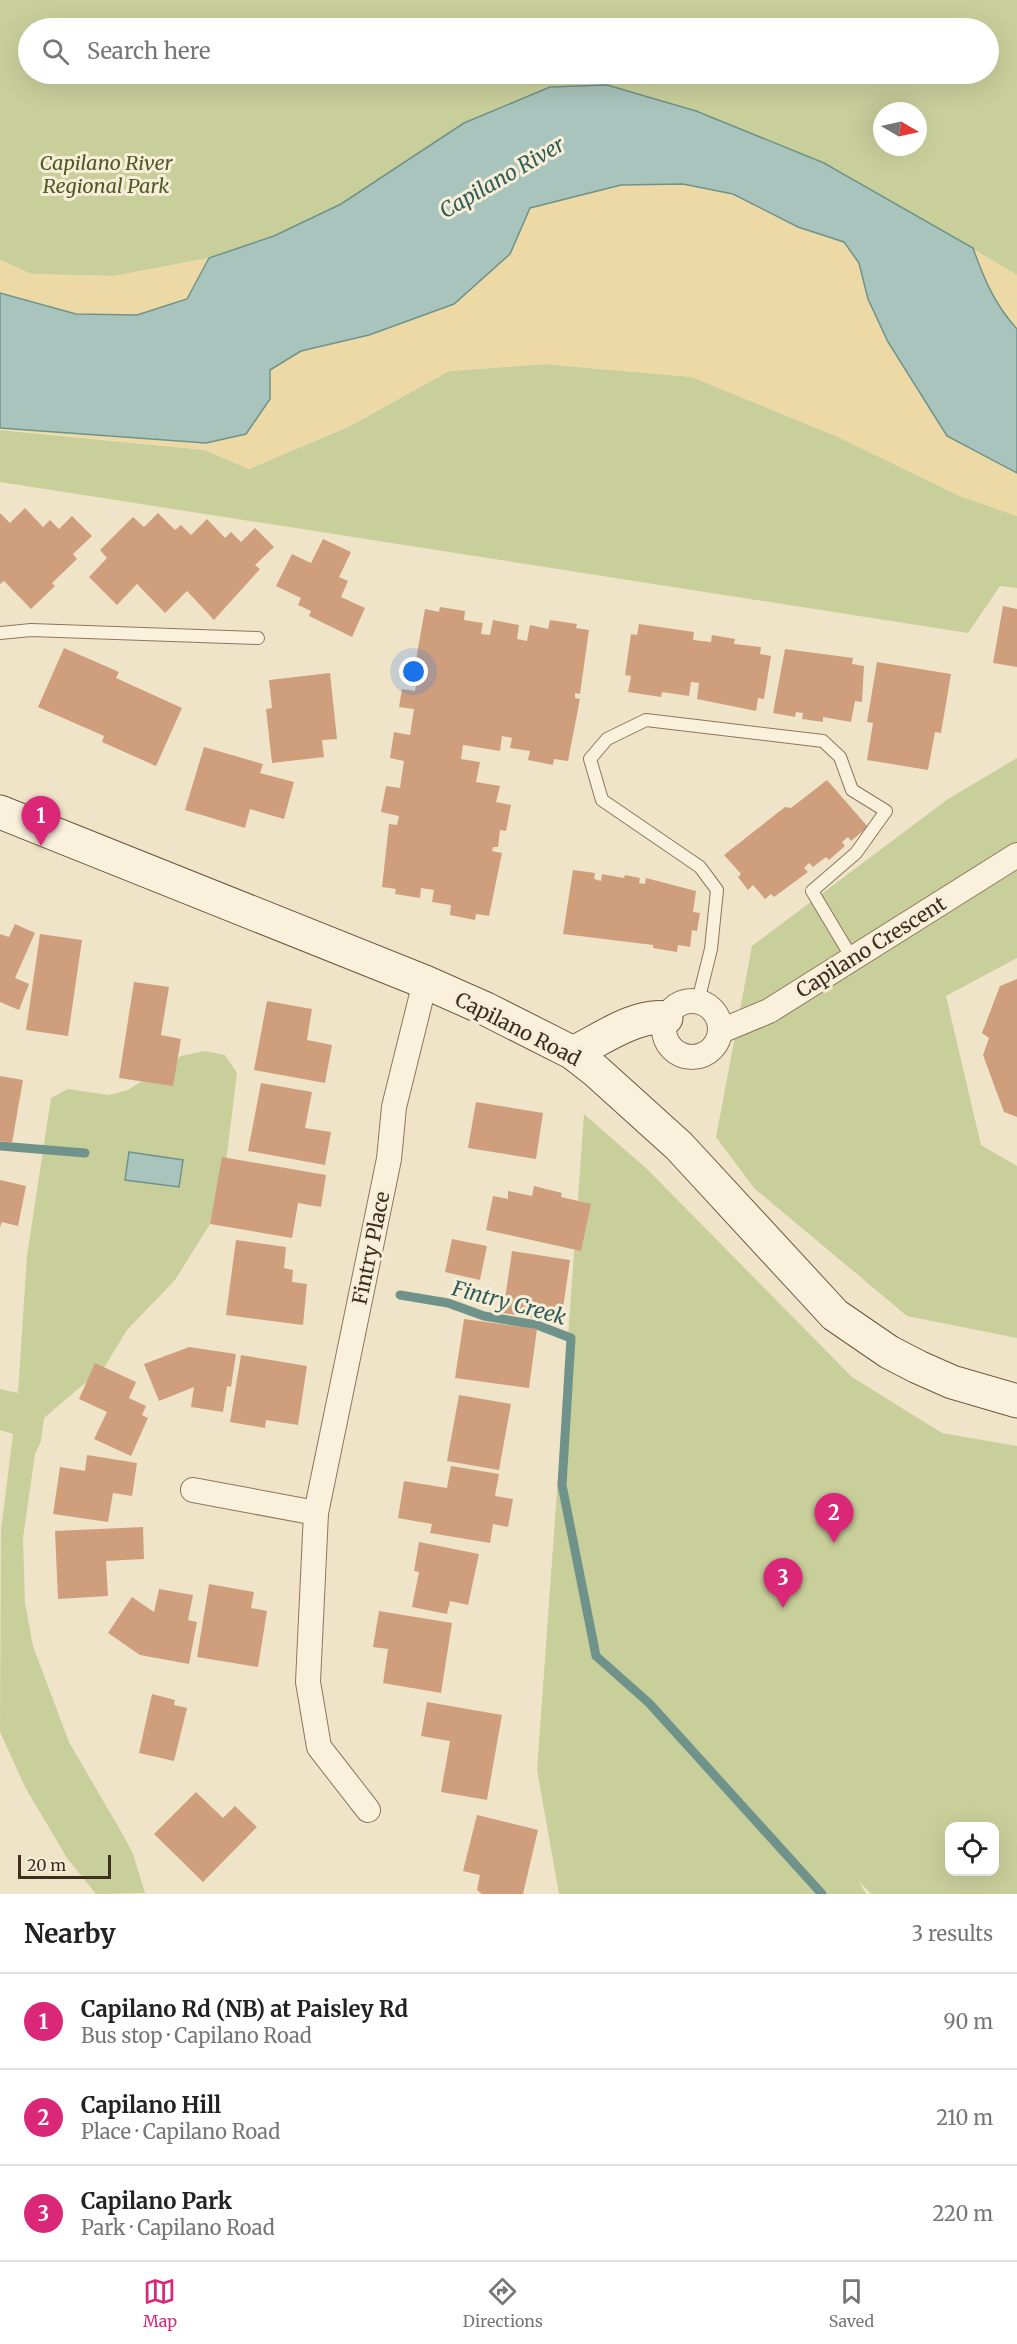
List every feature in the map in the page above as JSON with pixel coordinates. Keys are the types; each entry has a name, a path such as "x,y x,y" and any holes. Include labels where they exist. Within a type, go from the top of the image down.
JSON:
{"main road":[{"name":"Capilano Road","path":"0,812 425,982 486,1009 573,1053 628,1097 679,1146 835,1315 889,1352 918,1367 952,1382 1017,1401"},
{"path":"573,1053 626,1026 653,1017 666,1018"}],"street":[{"name":"Capilano Crescent","path":"721,1031 769,1011 1017,855"},
{"name":"Fintry Place","path":"368,1810 319,1747 308,1682 316,1513 389,1159 394,1107 425,982"},
{"path":"698,1001 712,1009 720,1023 721,1031 718,1041 705,1055 686,1057 670,1047 665,1038 666,1018 678,1004 698,1001"},
{"path":"193,1490 316,1513"}],"lane":[{"path":"0,633 31,630 258,638"},
{"path":"698,1001 711,949 717,890 700,867 602,800 590,759 607,739 646,720 823,741 840,757 852,790 886,811 856,853 812,891 852,958"}],"green space":[{"name":"Capilano River Regional Park","path":"0,0 1017,0 1017,275 835,168 696,111 550,87 464,123 341,204 274,236 209,258 114,276 31,274 0,260"},
{"path":"545,364 692,377 836,436 960,496 1017,516 1017,588 1000,586 968,633 0,482 0,430 205,450 249,469 350,426 449,371"},
{"path":"1017,758 1017,958 946,996 981,1145 1017,1166 1017,1338 907,1316 754,1188 716,1137 752,946 948,799"},
{"path":"205,1051 225,1055 237,1073 226,1162 210,1224 175,1280 127,1330 105,1366 44,1418 41,1441 35,1454 23,1538 25,1603 33,1646 69,1742 133,1854 145,1893 96,1894 67,1858 25,1787 0,1732 1,1530 13,1434 0,1430 0,1389 18,1393 27,1256 51,1098 68,1089 109,1095 128,1090 181,1056"},
{"path":"584,1114 647,1169 852,1377 942,1433 1017,1446 1017,1894 871,1894 859,1881 866,1894 559,1894 537,1770"}],"sand":[{"path":"607,85 696,111 835,168 1017,275 1017,516 960,496 836,436 692,377 545,364 449,371 349,426 249,469 205,450 0,429 0,260 31,274 114,276 209,258 274,236 341,204 464,123 550,87"}],"water":[{"name":"Capilano River","path":"607,85 696,111 824,163 973,248 991,291 1002,311 1017,329 1017,473 947,436 888,342 868,299 859,263 844,242 798,227 733,194 683,184 621,185 530,208 510,254 454,304 369,335 301,351 270,370 270,399 246,434 206,443 0,428 0,293 76,314 137,315 187,299 209,258 274,236 341,204 464,123 550,87"},
{"path":"129,1152 183,1160 179,1187 125,1180"}],"building":[{"path":"25,508 43,527 50,520 59,529 72,516 92,536 73,554 77,559 52,583 55,586 31,609 4,581 0,584 0,513 10,523"},
{"path":"158,513 175,530 181,525 191,535 207,519 225,538 231,532 241,542 255,528 274,547 255,565 260,569 214,620 187,591 165,613 137,584 117,605 89,577 107,558 100,550 133,517 144,527"},
{"path":"323,539 351,552 339,577 348,581 341,597 365,608 352,637 309,616 311,611 298,605 301,598 276,586 292,554 311,563"},
{"path":"1003,606 1017,609 1017,667 993,663"},
{"path":"440,607 465,611 464,620 483,623 481,634 490,635 493,620 519,625 517,639 527,641 530,625 548,629 550,620 577,624 576,628 589,630 580,694 575,693 575,698 580,699 568,761 554,759 553,765 528,760 530,751 510,748 512,738 502,736 500,751 463,745 461,759 480,762 476,782 500,786 496,802 511,805 506,831 500,830 498,847 493,847 492,851 502,853 489,916 476,914 475,920 450,915 451,905 432,902 434,890 421,888 420,898 395,894 396,889 382,887 389,824 397,825 399,816 381,812 386,786 400,788 404,761 390,758 394,732 410,735 414,709 399,707 402,689 415,691 418,672 414,671 425,609 439,612"},
{"path":"639,624 694,632 693,640 711,642 712,635 735,639 734,644 761,647 760,654 771,656 764,699 758,698 756,711 697,699 699,683 691,682 689,696 662,692 661,697 628,692 631,676 625,675 631,634 637,635"},
{"path":"64,648 119,672 116,678 182,708 156,766 102,742 104,736 38,707"},
{"path":"785,649 853,658 852,664 864,666 862,702 855,701 851,722 823,717 823,722 802,719 803,713 796,712 795,717 773,713"},
{"path":"877,662 951,674 941,733 935,732 928,770 867,760 873,723 867,722"},
{"path":"330,673 337,739 322,740 324,757 272,763 266,709 272,708 269,680"},
{"path":"204,747 263,764 260,773 294,782 284,819 250,809 245,828 185,810"},
{"path":"827,780 868,827 851,841 848,837 842,842 845,846 829,860 826,857 813,867 809,863 804,868 808,872 774,897 771,894 765,899 753,885 748,890 738,877 741,874 724,855 785,807 791,808"},
{"path":"573,870 595,873 594,879 601,881 602,874 624,878 625,875 640,878 639,883 645,884 646,878 696,891 693,912 700,913 697,931 692,930 690,947 678,945 677,952 653,948 653,945 563,934"},
{"path":"15,924 35,933 15,978 29,984 19,1010 0,1002 0,934 9,937"},
{"path":"40,934 82,940 68,1036 26,1030"},
{"path":"1017,979 1017,1117 1004,1112 983,1055 989,1038 982,1033 1000,986"},
{"path":"134,982 169,987 161,1035 181,1039 173,1086 119,1078"},
{"path":"267,1001 312,1009 307,1040 332,1045 325,1083 254,1070"},
{"path":"0,1076 23,1080 12,1143 0,1141"},
{"path":"261,1083 312,1092 305,1128 331,1132 325,1165 248,1151"},
{"path":"476,1102 543,1113 536,1159 468,1148"},
{"path":"222,1157 326,1175 321,1207 298,1203 292,1238 210,1224"},
{"path":"0,1180 26,1186 18,1226 2,1222 0,1227"},
{"path":"534,1186 562,1193 561,1197 591,1204 581,1251 486,1230 493,1196 508,1199 508,1191 532,1196"},
{"path":"452,1239 487,1246 480,1280 445,1272"},
{"path":"236,1240 286,1247 284,1268 293,1270 292,1282 307,1284 303,1325 226,1315"},
{"path":"512,1251 570,1260 561,1322 503,1313"},
{"path":"464,1319 537,1329 529,1388 455,1378"},
{"path":"189,1347 236,1354 231,1387 227,1386 223,1412 191,1407 194,1387 159,1401 144,1364"},
{"path":"241,1355 307,1366 298,1425 266,1420 265,1428 230,1422"},
{"path":"95,1363 136,1382 129,1398 146,1406 142,1415 148,1418 131,1456 94,1439 107,1412 79,1399"},
{"path":"459,1395 511,1404 499,1470 447,1461"},
{"path":"87,1455 137,1463 132,1496 113,1493 108,1522 53,1514 60,1467 85,1471"},
{"path":"451,1466 499,1474 495,1496 513,1499 508,1527 493,1524 490,1543 430,1533 432,1524 398,1518 404,1481 447,1488"},
{"path":"143,1527 144,1559 106,1561 108,1596 58,1599 55,1531"},
{"path":"419,1542 479,1554 468,1605 450,1601 447,1614 412,1607 419,1572 414,1571"},
{"path":"209,1584 254,1592 251,1608 267,1611 258,1667 197,1657"},
{"path":"159,1589 193,1595 188,1620 197,1622 189,1664 140,1655 108,1633 132,1597 154,1612"},
{"path":"379,1611 452,1623 441,1693 383,1683 388,1649 373,1647"},
{"path":"152,1694 175,1700 174,1705 187,1708 174,1761 139,1753"},
{"path":"427,1702 502,1715 487,1800 441,1792 450,1741 421,1736"},
{"path":"196,1792 223,1818 235,1806 257,1827 203,1882 154,1834"},
{"path":"477,1815 538,1830 523,1894 482,1894 477,1890 480,1875 463,1871"}],"waterway":[{"path":"0,1146 85,1153"},
{"name":"Fintry Creek","path":"400,1295 448,1303 484,1316 537,1325 571,1338 562,1485 596,1656 649,1703 822,1894"}],"place":[{"name":"Capilano Rd (NB) at Paisley Rd","path":"41,846"},
{"name":"Capilano Hill","path":"834,1543"},
{"name":"Capilano Park","path":"783,1608"}]}
